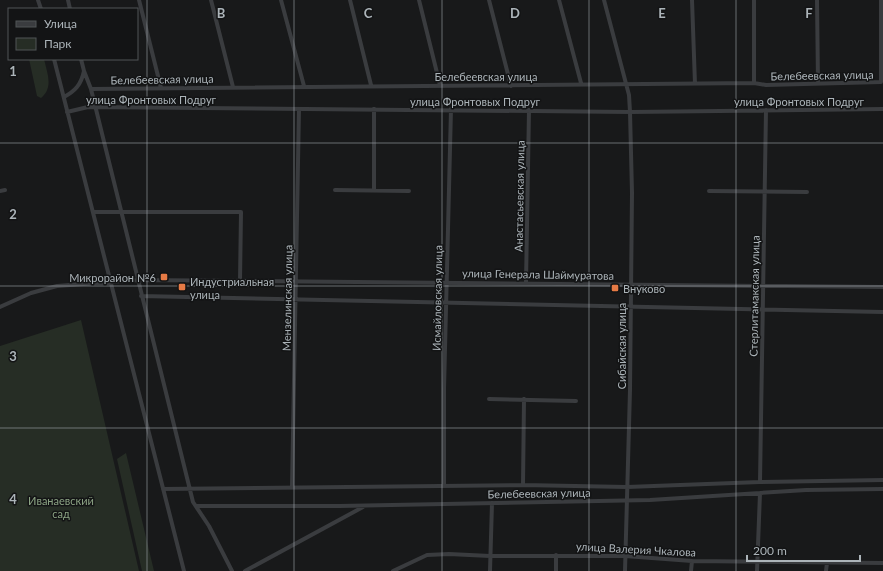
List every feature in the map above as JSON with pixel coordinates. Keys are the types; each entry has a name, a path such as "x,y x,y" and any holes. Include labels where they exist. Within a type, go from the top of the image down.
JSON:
{"street":[{"path":"140,0 161,88"},
{"path":"211,0 233,87"},
{"path":"281,0 304,86"},
{"path":"350,0 371,85"},
{"path":"419,0 440,85"},
{"path":"489,0 511,86"},
{"path":"559,0 580,83"},
{"name":"Сибайская улица","path":"604,0 625,85 630,112 632,193 631,305 625,571"},
{"path":"692,0 695,84"},
{"path":"754,0 754,83"},
{"path":"817,0 818,83"},
{"name":"Белебеевская улица","path":"91,88 371,85 511,86 580,83 625,85 754,83 766,85 881,82 881,0"},
{"path":"54,60 184,571"},
{"path":"81,60 91,88 123,211 137,280 190,490 196,506 209,526 232,571"},
{"path":"64,98 76,90 82,80 84,71"},
{"name":"улица Фронтовых Подруг","path":"67,112 88,107 630,112 883,109"},
{"name":"Мензелинская улица","path":"292,488 299,109"},
{"path":"374,109 374,190"},
{"name":"Исмайловская улица","path":"444,486 444,389 451,110"},
{"name":"Анастасьевская улица","path":"526,283 530,110"},
{"name":"Стерлитамакская улица","path":"760,482 766,110"},
{"path":"0,191 5,190"},
{"path":"335,190 409,191"},
{"path":"709,191 807,192"},
{"path":"93,212 241,212 240,281"},
{"name":"улица Генерала Шаймуратова","path":"0,307 31,293 57,286 137,280 447,282 696,287 883,287"},
{"path":"141,296 447,301 883,312"},
{"path":"489,399 576,401"},
{"path":"523,485 524,399"},
{"name":"Белебеевская улица","path":"163,489 190,490 523,485 627,487 760,482 883,480"},
{"name":"Белебеевская улица","path":"196,506 366,505 650,500 760,493 883,489"},
{"path":"757,571 760,493"},
{"path":"490,571 492,503"},
{"path":"245,571 366,505"},
{"name":"улица Валерия Чкалова","path":"393,571 427,555 449,554 490,556 625,556 692,561 883,563"},
{"path":"556,555 556,571"},
{"path":"692,561 692,571"},
{"path":"826,571 827,563"}],"green space":[{"path":"29,60 44,60 48,75 48,85 45,94 41,98 37,96"},
{"name":"Иванаевский сад","path":"81,320 139,571 0,571 0,346"},
{"path":"126,453 154,571 142,571 117,459"}],"place":[{"name":"Микрорайон №6","path":"164,277"},
{"name":"Индустриальная улица","path":"182,287"},
{"name":"Внуково","path":"615,288"}]}
